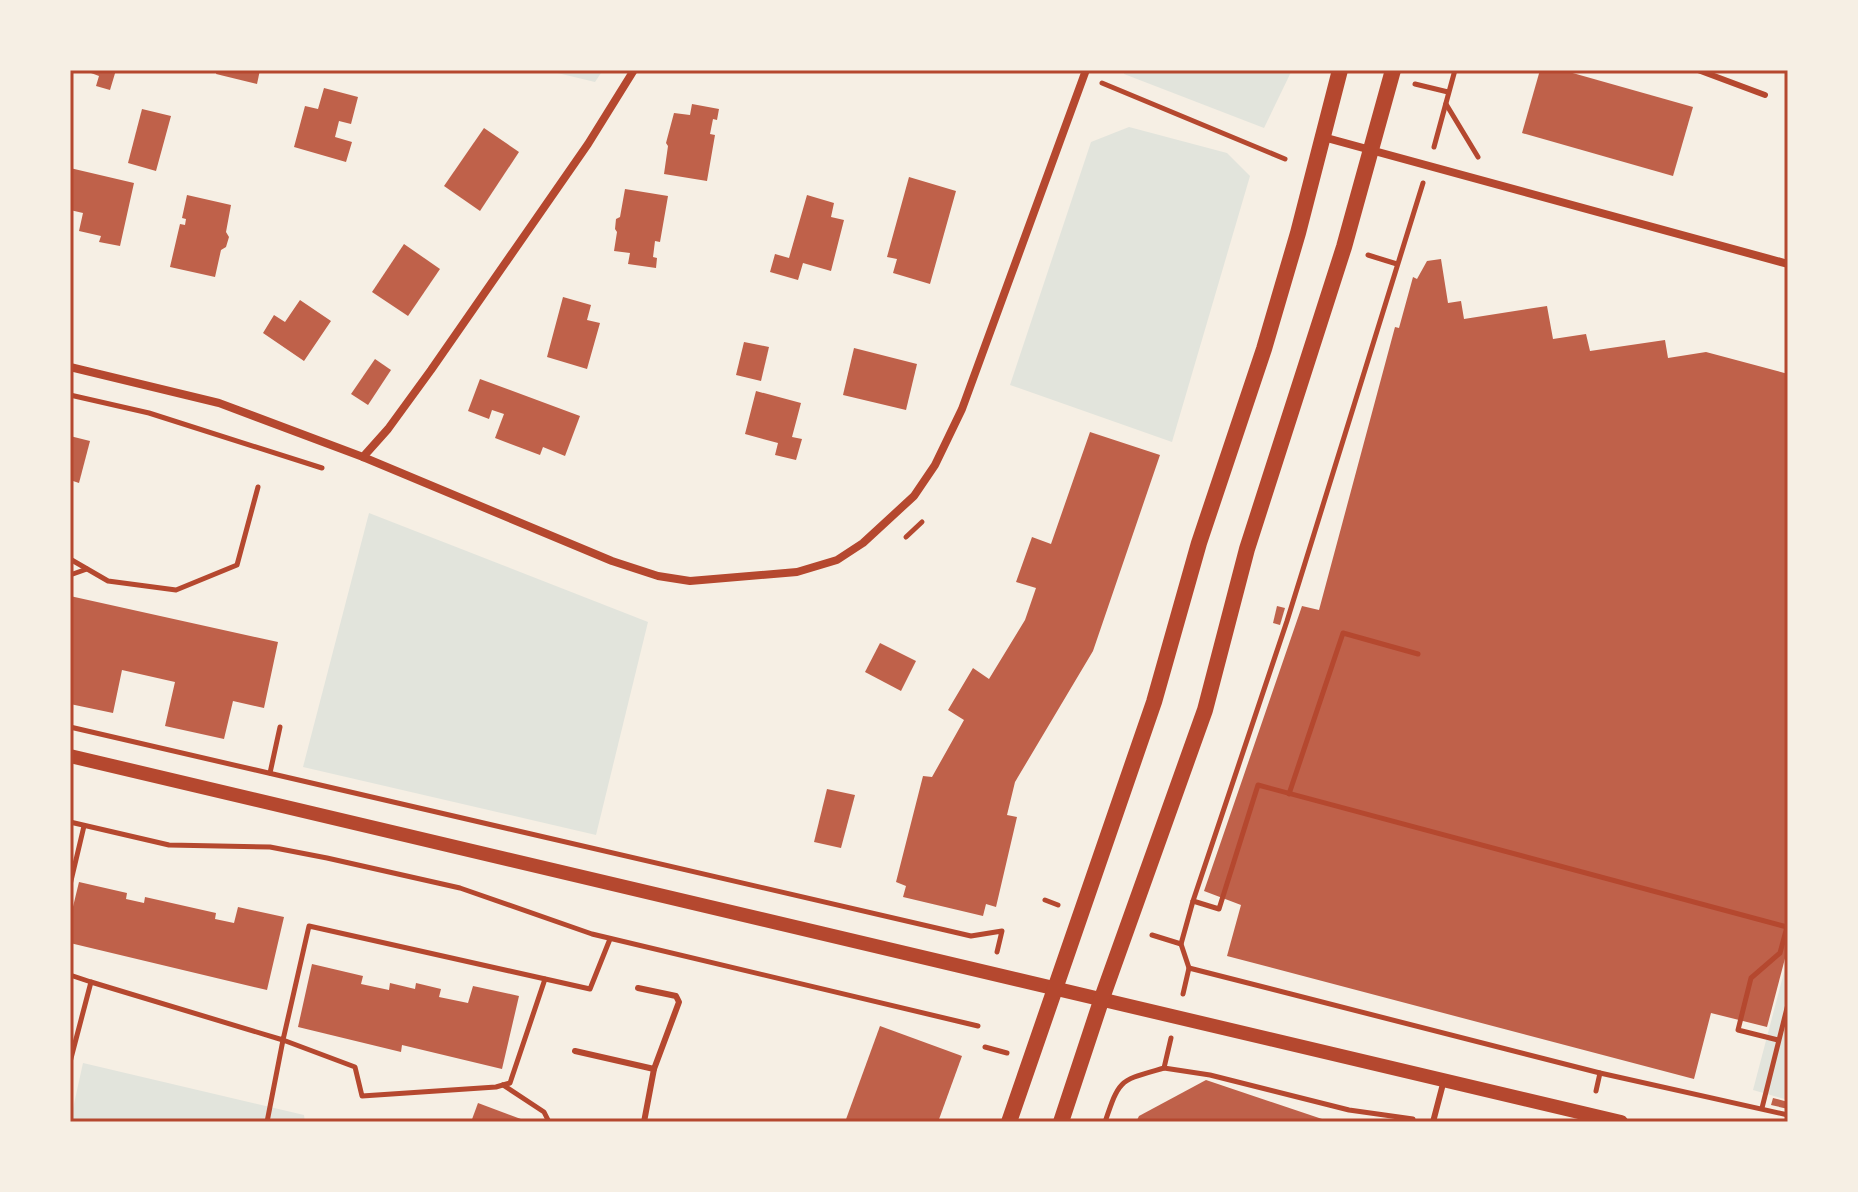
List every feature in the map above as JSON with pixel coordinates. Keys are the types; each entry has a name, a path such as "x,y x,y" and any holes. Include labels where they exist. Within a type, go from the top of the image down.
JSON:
{"main road":[{"path":"1009,1122 1154,702 1199,543 1268,335 1340,70"},
{"path":"1061,1122 1205,710 1247,549 1344,247 1393,70"}],"street":[{"path":"363,457 388,429 431,370 588,144 634,70"},
{"path":"70,367 219,403 363,457 612,561 658,576 690,581 797,572 837,560 863,543 914,496 935,465 962,409 1085,73"},
{"path":"1323,137 1788,264"},
{"path":"70,756 1621,1122"}],"lane":[{"path":"1698,70 1765,95"},
{"path":"638,988 676,996 679,1002 654,1069 644,1122"},
{"path":"575,1051 654,1069"},
{"path":"1433,1122 1444,1080"}],"path":[{"path":"1164,1068 1189,968 1181,944 1193,901 1287,621 1428,167 1455,70"},
{"path":"1085,73 1104,84 1285,159"},
{"path":"1099,98 1104,84"},
{"path":"1446,103 1479,158"},
{"path":"70,395 149,413 336,472"},
{"path":"70,559 108,581 176,590 237,565 258,487"},
{"path":"902,540 929,515"},
{"path":"70,575 87,569"},
{"path":"1289,794 1343,633 1418,654"},
{"path":"70,727 971,936 1002,931"},
{"path":"264,802 280,727"},
{"path":"1193,901 1219,909 1258,785 1787,925 1780,953 1751,978 1738,1030 1778,1040"},
{"path":"70,822 169,845 270,847 327,858 460,888 610,938 978,1026"},
{"path":"70,885 84,826"},
{"path":"267,1122 309,926 590,989 610,938"},
{"path":"1189,968 1600,1073 1788,1115"},
{"path":"70,975 283,1040 355,1067 362,1096 510,1083 545,979"},
{"path":"70,1062 91,982"},
{"path":"1762,1108 1788,1004"},
{"path":"1105,1122 1117,1087 1133,1077 1164,1068 1210,1075 1349,1110 1433,1122"},
{"path":"503,1085 544,1112 549,1122"}],"shaded area":[{"path":"545,70 603,70 595,82"},
{"path":"1124,70 1292,70 1264,128 1124,74"},
{"path":"1129,127 1227,153 1250,176 1172,442 1010,385 1091,142"},
{"path":"369,513 648,622 596,835 303,767"},
{"path":"1788,957 1788,1100 1753,1090"},
{"path":"83,1063 304,1115 305,1122 70,1122"}],"building":[{"path":"83,70 116,70 110,90 96,86 99,76"},
{"path":"217,70 260,70 257,84 216,74"},
{"path":"1540,70 1562,70 1693,107 1673,176 1522,133"},
{"path":"324,88 358,97 351,124 339,121 335,137 352,142 346,162 294,147 305,106 318,109"},
{"path":"692,104 719,109 710,134 715,135 707,181 664,174 666,143 674,113 690,115"},
{"path":"142,109 171,116 156,171 128,163"},
{"path":"484,128 519,152 480,211 444,186"},
{"path":"70,168 134,183 120,246 99,242 101,236 79,231 83,213 70,210"},
{"path":"909,177 956,191 930,284 893,273 897,259 887,257"},
{"path":"625,189 668,196 660,242 655,241 653,257 657,258 656,268 628,264 630,253 614,251 616,219 620,217"},
{"path":"187,195 231,205 226,232 229,237 226,247 221,250 215,277 170,267 180,224 185,225 186,219 182,218"},
{"path":"807,195 834,203 831,217 844,220 831,271 803,263 798,280 770,272 775,254 789,258"},
{"path":"404,244 440,269 408,316 372,292"},
{"path":"1441,259 1448,303 1461,301 1464,319 1547,306 1553,339 1586,334 1590,351 1665,340 1668,358 1706,352 1788,374 1788,947 1767,1027 1711,1013 1694,1079 1227,956 1241,905 1204,891 1302,606 1319,610 1395,327 1399,328 1413,277 1417,279 1427,261"},
{"path":"563,297 591,305 587,320 600,323 587,369 547,357"},
{"path":"300,300 331,321 304,361 263,333 274,315 285,322"},
{"path":"744,342 769,347 761,381 736,375"},
{"path":"854,348 917,364 906,410 843,395"},
{"path":"375,359 391,370 368,405 351,394"},
{"path":"480,379 580,416 565,456 543,447 540,455 495,438 504,414 492,410 489,419 468,411"},
{"path":"756,391 801,403 792,437 802,439 796,460 775,455 778,443 745,434"},
{"path":"1090,432 1160,455 1093,651 1015,782 1007,815 1017,817 996,907 986,904 983,916 903,897 906,886 896,882 923,776 932,777 964,720 948,710 973,668 989,679 1025,620 1036,588 1016,582 1032,537 1051,544"},
{"path":"70,436 90,441 79,483 70,480"},
{"path":"70,596 278,642 264,708 233,701 224,739 165,726 175,682 122,670 113,713 70,704"},
{"path":"1277,606 1285,608 1280,625 1273,623"},
{"path":"880,643 916,661 901,691 865,672"},
{"path":"827,789 855,795 841,848 814,842"},
{"path":"79,882 127,893 126,899 144,903 145,897 216,913 215,919 234,923 238,907 284,917 267,990 70,943 70,919"},
{"path":"312,964 363,976 361,984 389,990 390,983 415,989 416,983 441,989 439,997 468,1003 473,986 519,996 502,1069 402,1045 401,1052 298,1027"},
{"path":"880,1026 962,1056 938,1122 845,1122"},
{"path":"1206,1080 1328,1122 1136,1122 1139,1116"},
{"path":"1773,1098 1788,1102 1788,1109 1771,1105"},
{"path":"478,1103 529,1122 471,1122"}]}
